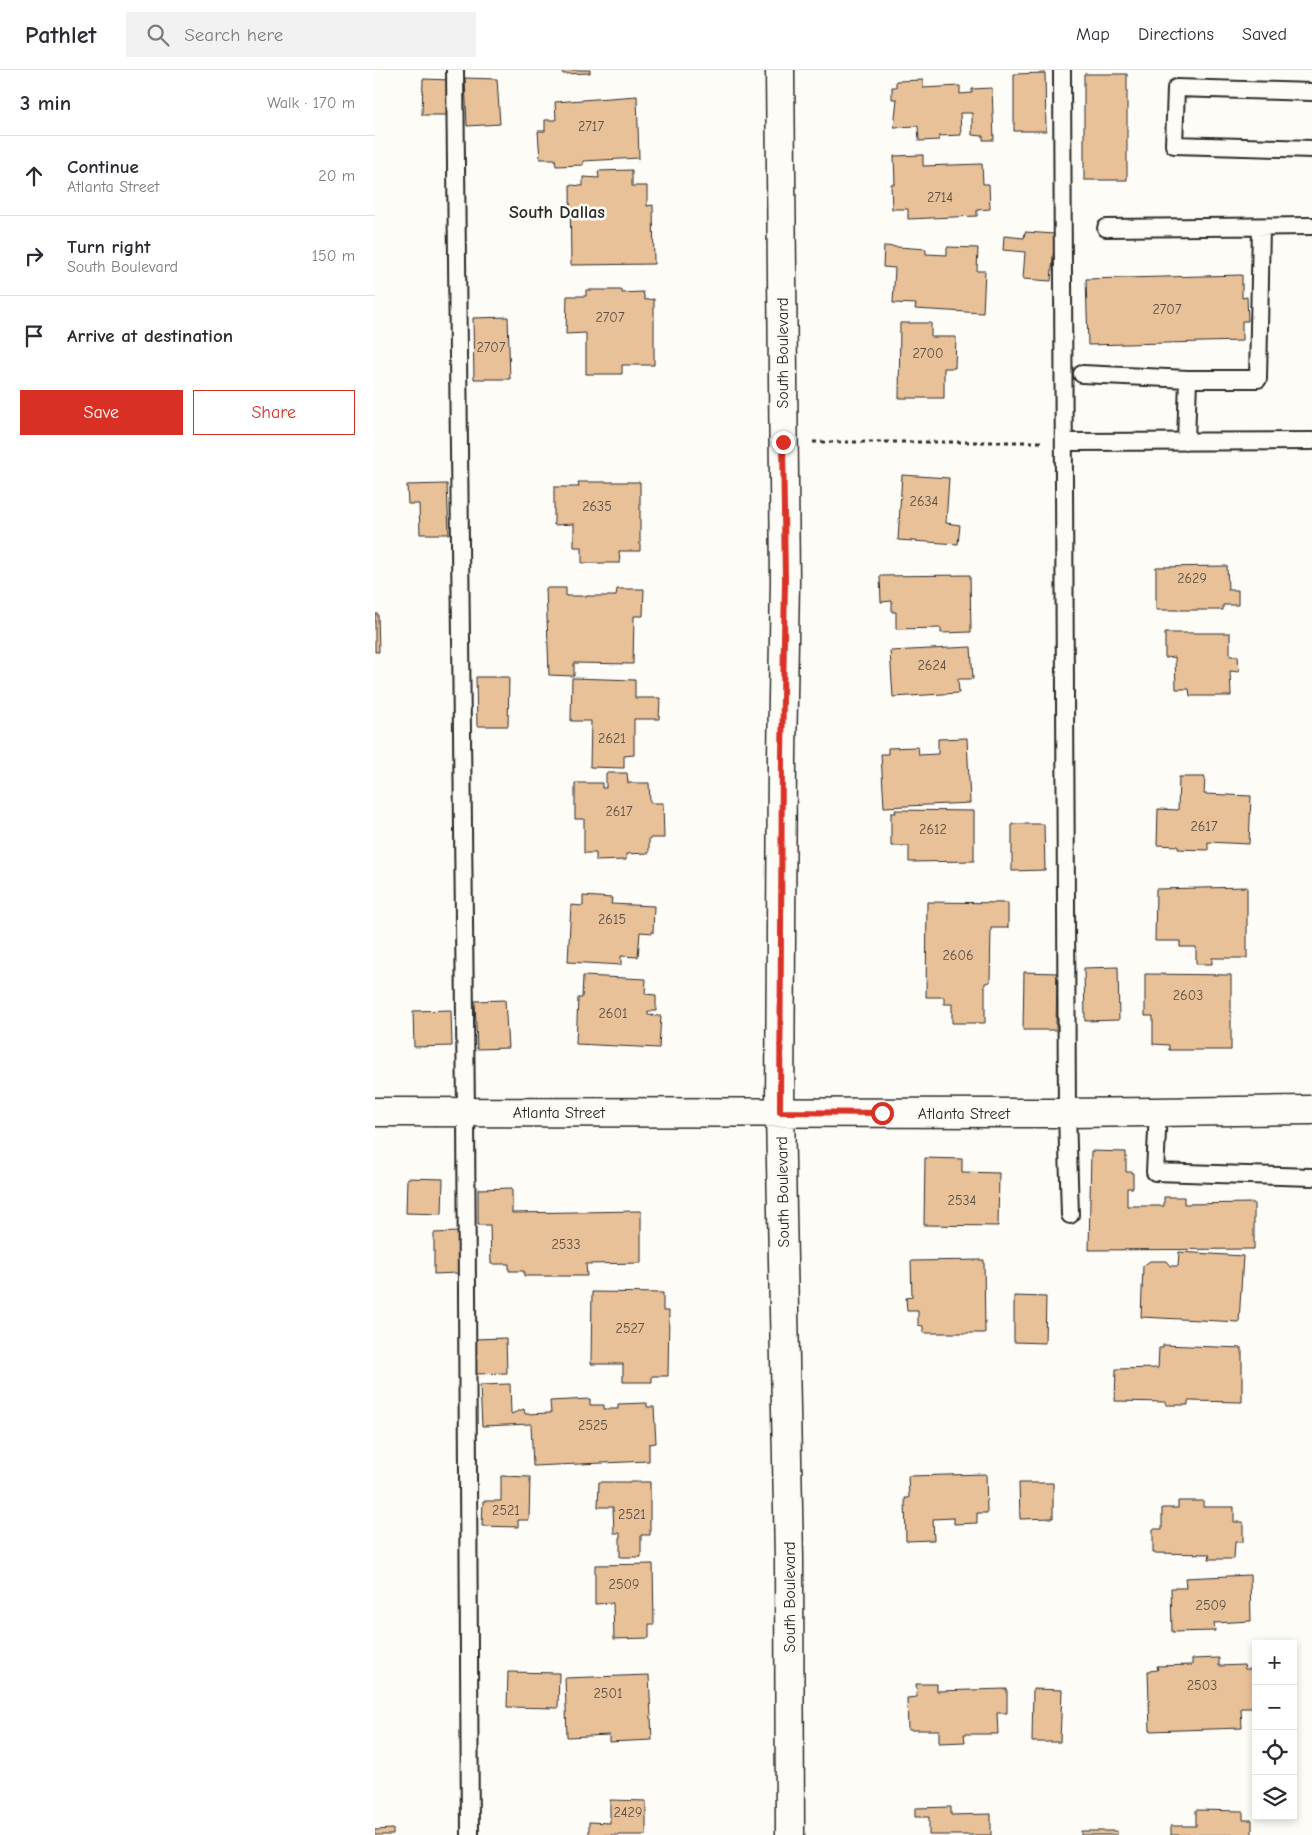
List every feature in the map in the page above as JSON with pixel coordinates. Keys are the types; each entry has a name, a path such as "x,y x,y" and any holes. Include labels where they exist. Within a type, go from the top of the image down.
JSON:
{"street":[{"name":"South Boulevard","path":"780,70 785,581 780,1112 789,1548 790,1835"},
{"name":"Atlanta Street","path":"375,1112 1067,1113 1312,1110"}],"lane":[{"path":"455,70 467,1112 470,1835"},
{"path":"1062,70 1067,1113 1070,1215"},
{"path":"1312,92 1176,88 1174,145 1312,149"},
{"path":"1106,228 1312,226"},
{"path":"1082,374 1188,379 1258,379 1261,227"},
{"path":"1187,442 1188,379"},
{"path":"1065,442 1312,441"},
{"path":"1158,1112 1155,1172 1312,1176"}],"path":[{"path":"783,442 1065,442"}],"building":[{"path":"562,70 590,70 590,73 563,74"},
{"path":"1045,73 1046,131 1014,131 1014,74"},
{"path":"1084,74 1127,74 1127,180 1084,180"},
{"path":"465,78 497,79 500,124 467,126"},
{"path":"423,79 451,80 450,115 422,115"},
{"path":"923,80 923,88 960,86 960,94 972,93 972,89 992,88 994,140 983,140 983,136 972,135 972,113 960,113 961,135 939,136 939,140 919,141 918,126 894,127 897,99 892,99 892,87 896,87 896,81"},
{"path":"637,96 639,158 583,161 583,165 556,166 555,159 540,159 538,131 545,131 545,120 556,120 555,102"},
{"path":"923,155 923,166 982,164 983,184 989,184 990,209 977,210 977,216 908,219 908,209 892,209 891,184 895,184 894,156"},
{"path":"632,170 632,186 647,186 647,206 653,205 654,264 571,265 570,185 583,186 583,177 599,178 598,171"},
{"path":"1025,232 1055,234 1051,281 1023,279 1025,252 1003,250 1004,236 1024,238"},
{"path":"884,246 926,249 926,254 947,255 947,247 978,248 977,271 985,271 983,313 915,309 916,304 893,303 895,268 883,267"},
{"path":"1242,275 1242,298 1247,297 1248,321 1242,321 1242,341 1088,345 1086,279"},
{"path":"586,290 622,290 622,293 643,292 645,300 654,299 654,365 622,365 622,374 586,374 586,333 566,334 567,296 586,296"},
{"path":"508,317 510,379 474,379 473,318"},
{"path":"900,323 931,323 931,337 956,337 955,368 944,368 944,398 899,398"},
{"path":"902,475 949,478 946,523 960,525 958,544 898,540"},
{"path":"578,482 640,482 640,551 619,551 620,563 582,563 582,547 574,547 574,524 554,525 554,487 579,487"},
{"path":"447,484 449,534 420,534 419,504 408,504 407,485"},
{"path":"1227,566 1228,590 1238,590 1238,605 1223,605 1223,610 1156,610 1156,567"},
{"path":"970,575 971,632 941,633 941,628 896,629 896,612 892,612 892,601 881,602 880,576"},
{"path":"546,588 566,588 566,596 616,596 617,589 644,589 643,616 634,616 633,664 574,663 574,676 549,675"},
{"path":"375,614 378,614 379,652 375,652"},
{"path":"1165,633 1230,633 1230,656 1238,656 1239,672 1230,671 1231,696 1190,696 1189,689 1176,689 1175,657 1165,658"},
{"path":"971,647 973,679 958,679 959,693 893,697 890,651"},
{"path":"476,677 509,677 508,726 477,726"},
{"path":"572,678 635,680 635,698 660,698 659,719 634,719 634,755 624,756 624,768 590,767 591,721 571,721"},
{"path":"967,738 970,803 884,807 881,754 888,754 888,748 918,747 919,755 938,754 938,739"},
{"path":"606,773 627,773 628,783 649,783 650,803 663,803 664,838 649,838 649,853 626,854 626,860 596,861 596,853 584,853 584,819 575,819 575,783 602,783 602,788 606,788"},
{"path":"1179,777 1205,777 1204,794 1251,796 1249,844 1208,842 1208,850 1178,849 1178,846 1157,845 1158,809 1178,810"},
{"path":"895,810 974,811 974,861 909,862 909,846 891,846 891,813 896,813"},
{"path":"1012,824 1044,824 1045,870 1012,871"},
{"path":"1247,887 1247,958 1212,958 1212,964 1196,964 1196,947 1180,947 1180,941 1155,941 1156,889"},
{"path":"583,896 612,898 611,904 654,906 653,933 640,932 638,957 621,956 621,965 568,962 571,905 583,906"},
{"path":"927,902 1008,903 1008,928 991,928 990,982 985,983 985,1023 952,1023 952,1004 944,1004 944,997 926,997"},
{"path":"1118,967 1119,1020 1085,1021 1084,968"},
{"path":"1024,972 1057,973 1056,1030 1023,1030"},
{"path":"1145,974 1231,975 1231,1050 1169,1050 1169,1045 1153,1044 1153,1016 1145,1016"},
{"path":"583,976 646,979 645,994 656,995 656,1011 648,1011 648,1015 661,1016 659,1048 576,1044 578,998 582,998"},
{"path":"505,1000 508,1048 477,1049 475,1001"},
{"path":"451,1010 452,1046 414,1047 413,1011"},
{"path":"1091,1151 1126,1152 1126,1172 1133,1172 1133,1188 1127,1188 1127,1206 1164,1206 1164,1197 1184,1197 1184,1204 1254,1203 1254,1249 1089,1250"},
{"path":"925,1158 962,1159 962,1172 999,1173 998,1226 924,1225"},
{"path":"407,1178 443,1179 442,1214 406,1213"},
{"path":"512,1188 512,1213 641,1211 641,1263 586,1264 587,1276 524,1276 524,1271 509,1271 509,1264 491,1264 490,1225 478,1225 478,1189"},
{"path":"458,1232 458,1273 434,1274 434,1233"},
{"path":"1179,1252 1243,1256 1239,1322 1141,1317 1143,1266 1150,1261 1166,1261 1170,1266 1178,1266"},
{"path":"984,1260 985,1333 923,1333 923,1326 918,1325 918,1311 907,1311 906,1298 912,1297 911,1261"},
{"path":"592,1292 663,1293 663,1311 669,1311 668,1376 652,1376 652,1382 623,1382 623,1364 591,1364"},
{"path":"1014,1296 1046,1297 1045,1343 1014,1342"},
{"path":"506,1338 507,1373 476,1374 475,1339"},
{"path":"1163,1345 1242,1348 1242,1402 1188,1401 1188,1405 1166,1405 1166,1402 1115,1401 1116,1369 1158,1368 1159,1348 1163,1348"},
{"path":"510,1384 511,1414 524,1409 525,1414 551,1413 550,1401 590,1399 590,1405 604,1405 604,1409 618,1409 618,1404 647,1403 647,1407 654,1407 656,1443 649,1444 649,1461 533,1466 531,1424 482,1426 480,1385"},
{"path":"986,1474 987,1513 977,1513 977,1523 954,1524 954,1518 933,1519 934,1540 906,1541 905,1498 909,1498 908,1476"},
{"path":"501,1476 530,1477 529,1520 518,1520 518,1527 482,1526 483,1501 501,1501"},
{"path":"599,1482 650,1482 650,1535 641,1535 641,1557 620,1557 620,1533 614,1533 613,1507 598,1507"},
{"path":"1019,1483 1053,1483 1053,1518 1020,1519"},
{"path":"1178,1501 1203,1501 1203,1507 1234,1507 1234,1522 1243,1522 1243,1542 1235,1542 1234,1559 1209,1559 1210,1554 1153,1553 1153,1529 1162,1529 1162,1508 1178,1508"},
{"path":"653,1564 654,1624 649,1624 649,1638 614,1639 613,1603 595,1604 595,1565"},
{"path":"1250,1575 1251,1621 1214,1623 1215,1631 1172,1632 1171,1588 1186,1588 1185,1578"},
{"path":"1219,1658 1219,1666 1244,1665 1245,1669 1252,1669 1252,1708 1241,1708 1242,1728 1150,1731 1148,1671 1158,1670 1157,1666 1192,1665 1192,1659"},
{"path":"508,1672 559,1673 558,1708 507,1707"},
{"path":"649,1675 652,1740 609,1742 609,1735 567,1737 565,1678"},
{"path":"916,1684 937,1684 937,1691 1007,1689 1007,1713 997,1713 998,1734 964,1734 965,1742 939,1743 939,1730 908,1730 907,1698 917,1697"},
{"path":"1033,1689 1062,1690 1060,1742 1032,1742"},
{"path":"610,1800 646,1801 646,1835 589,1835 589,1822 610,1823"},
{"path":"951,1807 951,1815 991,1814 991,1835 929,1835 929,1817 915,1817 915,1808"},
{"path":"1196,1810 1243,1811 1243,1820 1252,1820 1252,1835 1171,1835 1171,1826 1196,1826"},
{"path":"393,1829 393,1835 375,1835 375,1830"},
{"path":"1081,1831 1117,1831 1117,1835 1081,1835"}],"district":[{"name":"South Dallas","path":"557,212"}],"route":[{"path":"783,442 785,581 780,1112 882,1113"}]}
